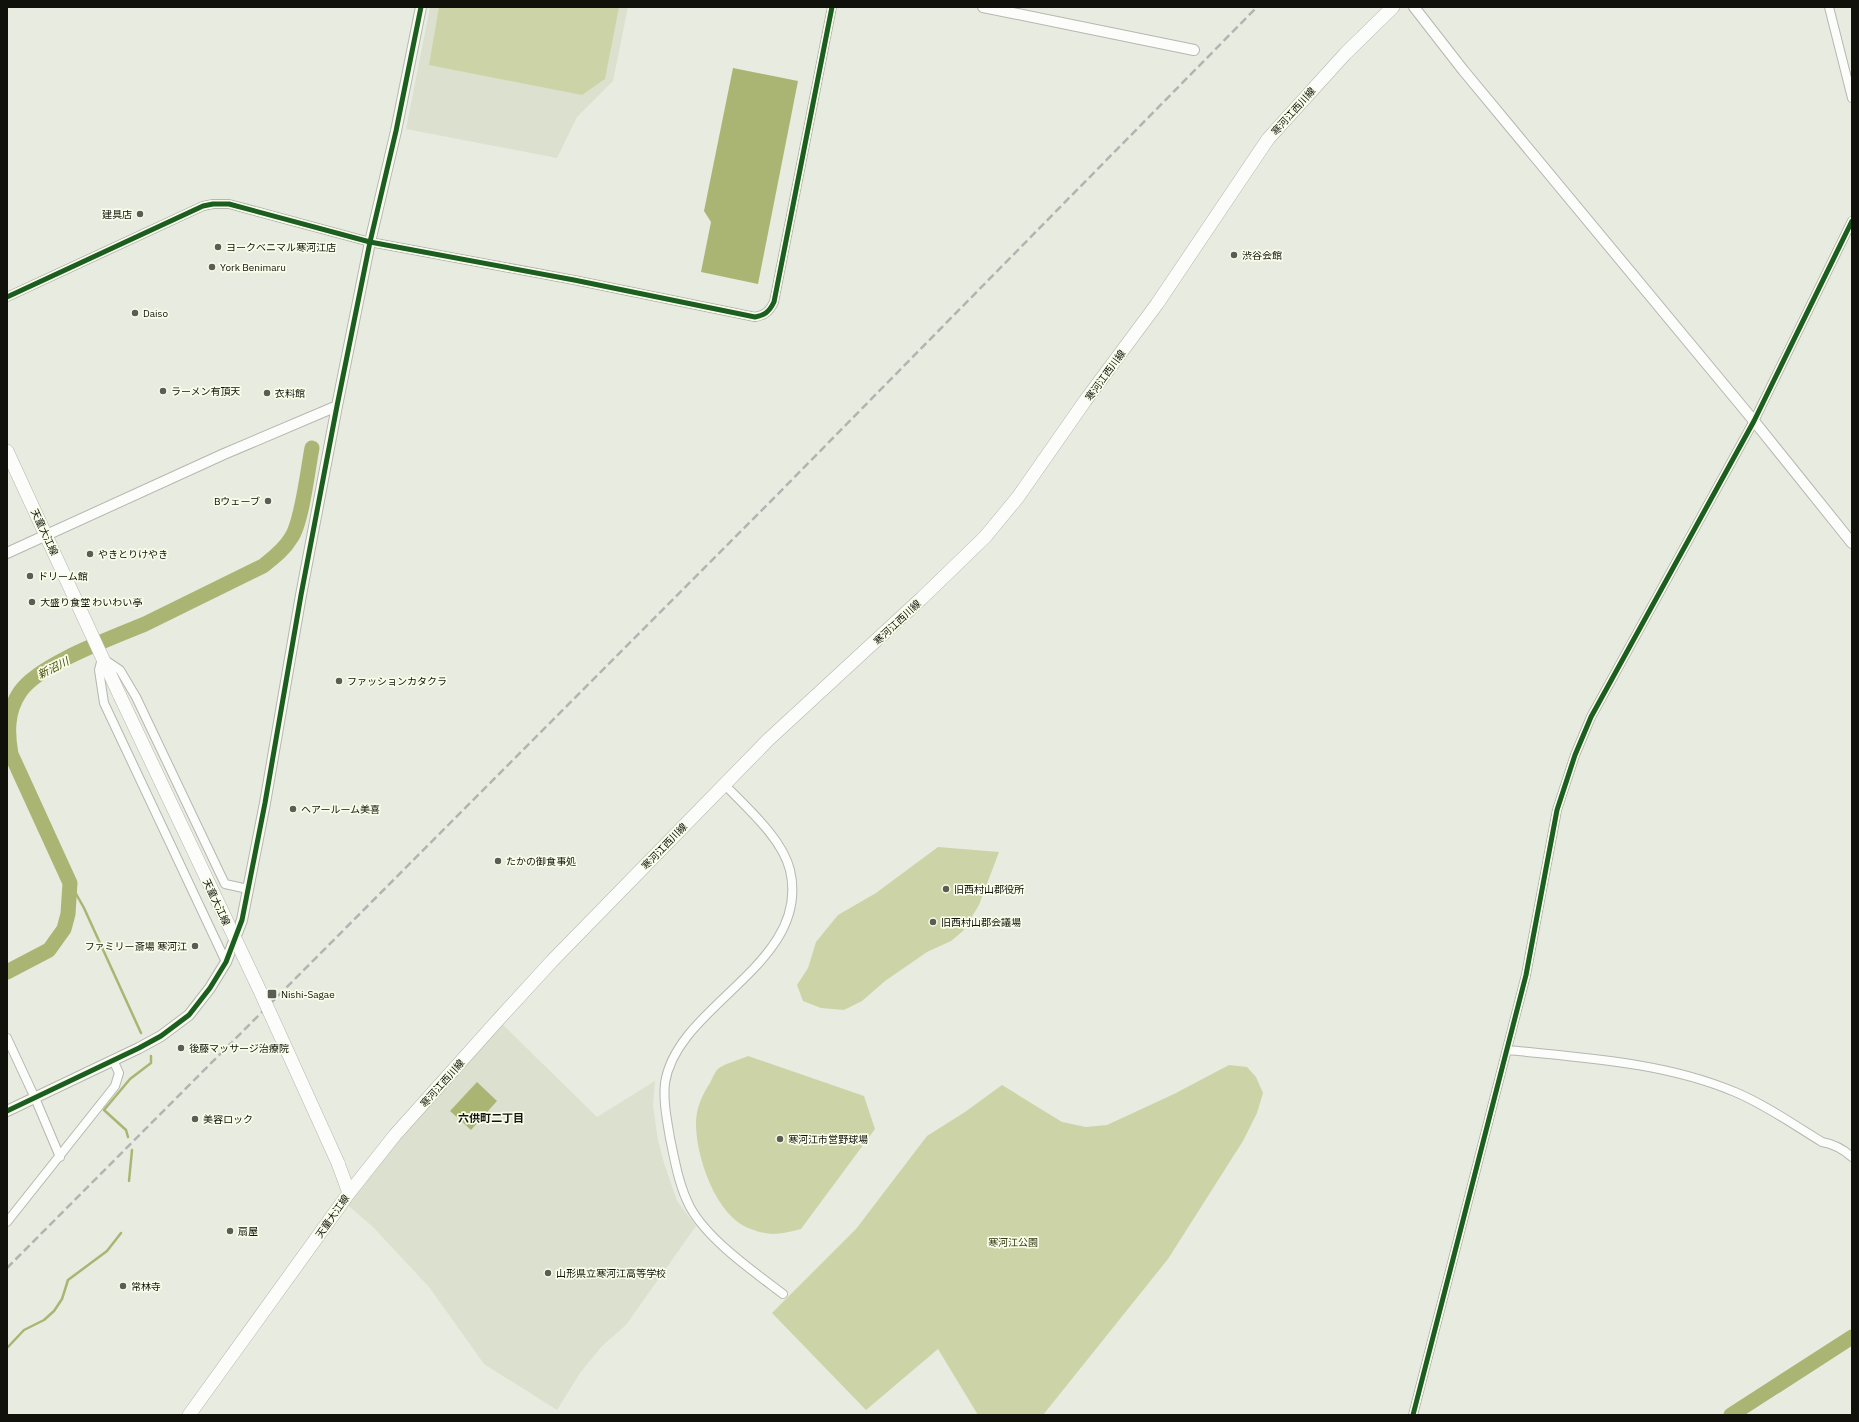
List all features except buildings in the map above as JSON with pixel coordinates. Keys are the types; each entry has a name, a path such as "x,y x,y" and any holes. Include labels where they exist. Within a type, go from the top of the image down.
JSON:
{"main road":[{"name":"寒河江西川線","path":"349,1193 395,1135 552,961 768,740 917,603 985,537 1018,497 1085,401 1157,304 1268,139 1345,54 1393,7"},
{"name":"天童大江線","path":"7,451 120,696 260,991 338,1163 349,1193 188,1415"}],"street":[{"path":"7,1111 161,1036 189,1014 210,988 226,962 242,920 337,406 370,242 396,131 421,7"},
{"path":"7,297 203,206 213,204 229,204 246,207 370,242 566,278 755,317 764,315 770,310 774,302 832,7"},
{"path":"983,7 1194,50"},
{"path":"1414,7 1463,70 1754,421 1852,543"},
{"path":"1829,7 1852,98"},
{"path":"1413,1415 1508,1050 1526,975 1557,810 1575,755 1601,698 1754,421 1852,221"},
{"path":"7,553 224,454 337,406"},
{"path":"101,655 120,670 136,697 225,884 248,889"},
{"path":"101,655 99,670 104,703 226,962"},
{"path":"724,784 773,837 784,854 790,870 792,885 789,914 773,945 755,967 695,1028 680,1048 671,1065 665,1082 665,1102 668,1126 679,1181 690,1207 708,1231 782,1294"},
{"path":"7,1038 60,1157"},
{"path":"1508,1050 1636,1064 1700,1079 1735,1092 1761,1104 1822,1142 1831,1143 1844,1150 1852,1157"},
{"path":"7,1222 115,1086 119,1073 113,1060"}],"shaded area":[{"path":"430,7 628,7 613,81 577,117 557,158 406,129"},
{"path":"733,68 798,81 758,284 701,272 711,222 704,211"},
{"name":"山形県立寒河江高等学校","path":"498,1020 597,1117 655,1081 653,1106 658,1140 664,1163 677,1201 696,1226 626,1325 602,1346 580,1373 557,1410 484,1364 429,1287 373,1227 344,1202"},
{"path":"477,1082 497,1101 471,1130 450,1111"}],"green space":[{"path":"439,7 619,7 605,79 582,95 429,65"},
{"path":"938,847 999,852 979,905 963,931 951,941 927,952 885,981 862,1001 844,1010 821,1008 803,1001 797,985 808,968 816,942 838,915 876,893"},
{"path":"748,1056 864,1096 875,1129 801,1229 770,1234 758,1232 739,1222 728,1212 718,1199 704,1168 697,1137 696,1123 700,1102 704,1092 719,1068"},
{"name":"寒河江公園","path":"1229,1065 1247,1067 1256,1077 1263,1093 1257,1113 1243,1141 1168,1259 1043,1415 978,1415 938,1349 866,1410 772,1313 856,1229 927,1136 965,1112 1002,1085 1062,1122 1086,1127 1107,1125 1174,1094"}],"waterway":[{"name":"新沼川","path":"7,972 49,950 64,929 68,914 70,883 11,754 9,738 10,714 20,692 29,682 59,662 174,610 263,566 274,557 285,546 295,531 304,495 312,448"},
{"path":"70,883 84,908 141,1033"},
{"path":"128,1137 126,1130 104,1110 130,1079 151,1063 151,1056"},
{"path":"129,1181 132,1150"},
{"path":"7,1348 24,1330 44,1320 54,1311 62,1299 68,1280 107,1251 121,1233"},
{"path":"1731,1415 1852,1337"}],"railway":[{"path":"7,1268 770,502 1257,7"}],"cycle path":[{"path":"7,1111 139,1048 161,1036 189,1015 210,988 226,962 242,920 265,803 301,595 337,406 370,242 396,131 421,7"},
{"path":"7,297 203,206 213,204 229,204 370,242 574,280 755,317 761,315 768,311 774,302 832,7"},
{"path":"1413,1415 1526,975 1557,810 1575,755 1591,717 1754,421 1852,221"}],"place":[{"name":"建具店","path":"140,214"},
{"name":"ヨークベニマル寒河江店","path":"218,247"},
{"name":"渋谷会館","path":"1234,255"},
{"name":"York Benimaru","path":"212,267"},
{"name":"Daiso","path":"135,313"},
{"name":"ラーメン有頂天","path":"163,391"},
{"name":"衣料館","path":"267,393"},
{"name":"Bウェーブ","path":"268,501"},
{"name":"やきとりけやき","path":"90,554"},
{"name":"ドリーム館","path":"30,576"},
{"name":"大盛り食堂 わいわい亭","path":"32,602"},
{"name":"ファッションカタクラ","path":"339,681"},
{"name":"ヘアールーム美喜","path":"293,809"},
{"name":"たかの御食事処","path":"498,861"},
{"name":"旧西村山郡役所","path":"946,889"},
{"name":"旧西村山郡会議場","path":"933,922"},
{"name":"ファミリー斎場 寒河江","path":"195,946"},
{"name":"Nishi-Sagae","path":"272,994"},
{"name":"後藤マッサージ治療院","path":"181,1048"},
{"name":"美容ロック","path":"195,1119"},
{"name":"寒河江市営野球場","path":"780,1139"},
{"name":"扇屋","path":"230,1231"},
{"name":"山形県立寒河江高等学校","path":"548,1273"},
{"name":"常林寺","path":"123,1286"}],"district":[{"name":"六供町二丁目","path":"491,1118"}]}
